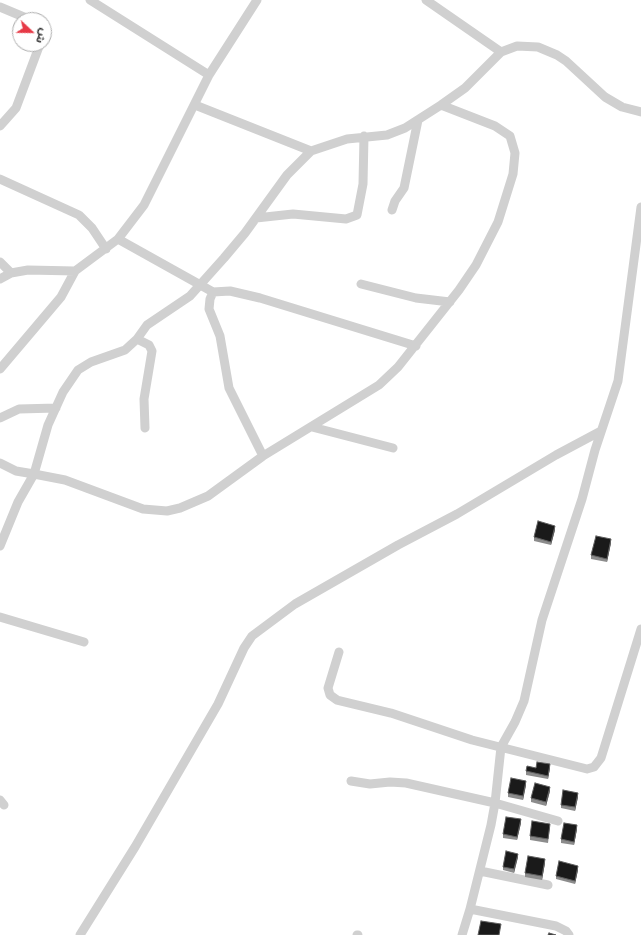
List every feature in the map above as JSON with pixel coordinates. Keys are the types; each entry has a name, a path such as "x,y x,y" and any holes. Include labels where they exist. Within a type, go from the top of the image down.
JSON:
{"street":[{"path":"90,0 209,75"},
{"path":"0,369 61,298 75,271 118,239 138,215 209,75 257,0"},
{"path":"432,1 501,52"},
{"path":"0,7 12,12"},
{"path":"0,546 22,494 34,474 44,436 56,408 78,370 91,362 124,350 137,339 147,325 185,300 201,285 256,218 287,175 311,151 347,139 392,134 441,105 465,88 501,52 517,46 538,47 547,50 566,61 605,97 622,107 641,112"},
{"path":"0,126 16,108 37,52"},
{"path":"195,105 311,151"},
{"path":"0,462 16,471 65,480 143,509 167,511 190,505 208,496 263,456 379,385 398,367 416,346 476,265 498,222 513,174 515,153 513,141 505,132 441,105"},
{"path":"392,210 395,201 404,188 418,120"},
{"path":"256,218 293,214 346,219 357,215 363,184 364,136"},
{"path":"0,178 79,215 92,228 106,249"},
{"path":"462,935 480,871 495,803 501,747 515,722 524,701 542,620 582,499 621,368 638,252 641,207"},
{"path":"118,239 213,292 230,291 260,298 416,346"},
{"path":"0,262 11,273"},
{"path":"0,280 11,273 43,269 75,271"},
{"path":"361,284 416,298 450,302"},
{"path":"213,292 209,309 220,336 229,388 263,456"},
{"path":"137,339 149,345 152,351 144,399 145,428"},
{"path":"0,418 19,409 56,408"},
{"path":"312,427 393,448"},
{"path":"80,935 135,847 215,710 230,682 244,648 252,636 295,604 457,514 556,455 602,431"},
{"path":"0,617 84,642"},
{"path":"339,652 328,688 330,695 337,700 390,713 457,735 582,769 594,767 599,761 641,629"},
{"path":"351,781 370,784 400,782 495,803 558,821"},
{"path":"480,871 548,885"},
{"path":"470,909 556,926 566,931 569,935"}],"building":[{"path":"538,521 555,526 551,542 534,537"},
{"path":"596,536 611,539 607,559 591,555"},
{"path":"537,762 550,764 548,776 526,771 527,766 536,768"},
{"path":"511,778 526,781 523,796 508,793"},
{"path":"535,783 550,787 546,802 531,798"},
{"path":"563,790 578,793 575,807 561,805"},
{"path":"506,817 521,819 517,837 503,834"},
{"path":"532,821 550,824 548,839 530,836"},
{"path":"564,823 577,825 574,842 561,839"},
{"path":"506,851 518,854 514,869 503,867"},
{"path":"528,856 545,859 542,876 525,873"},
{"path":"559,861 578,866 575,881 556,876"},
{"path":"481,921 501,924 499,935 478,935"}]}
